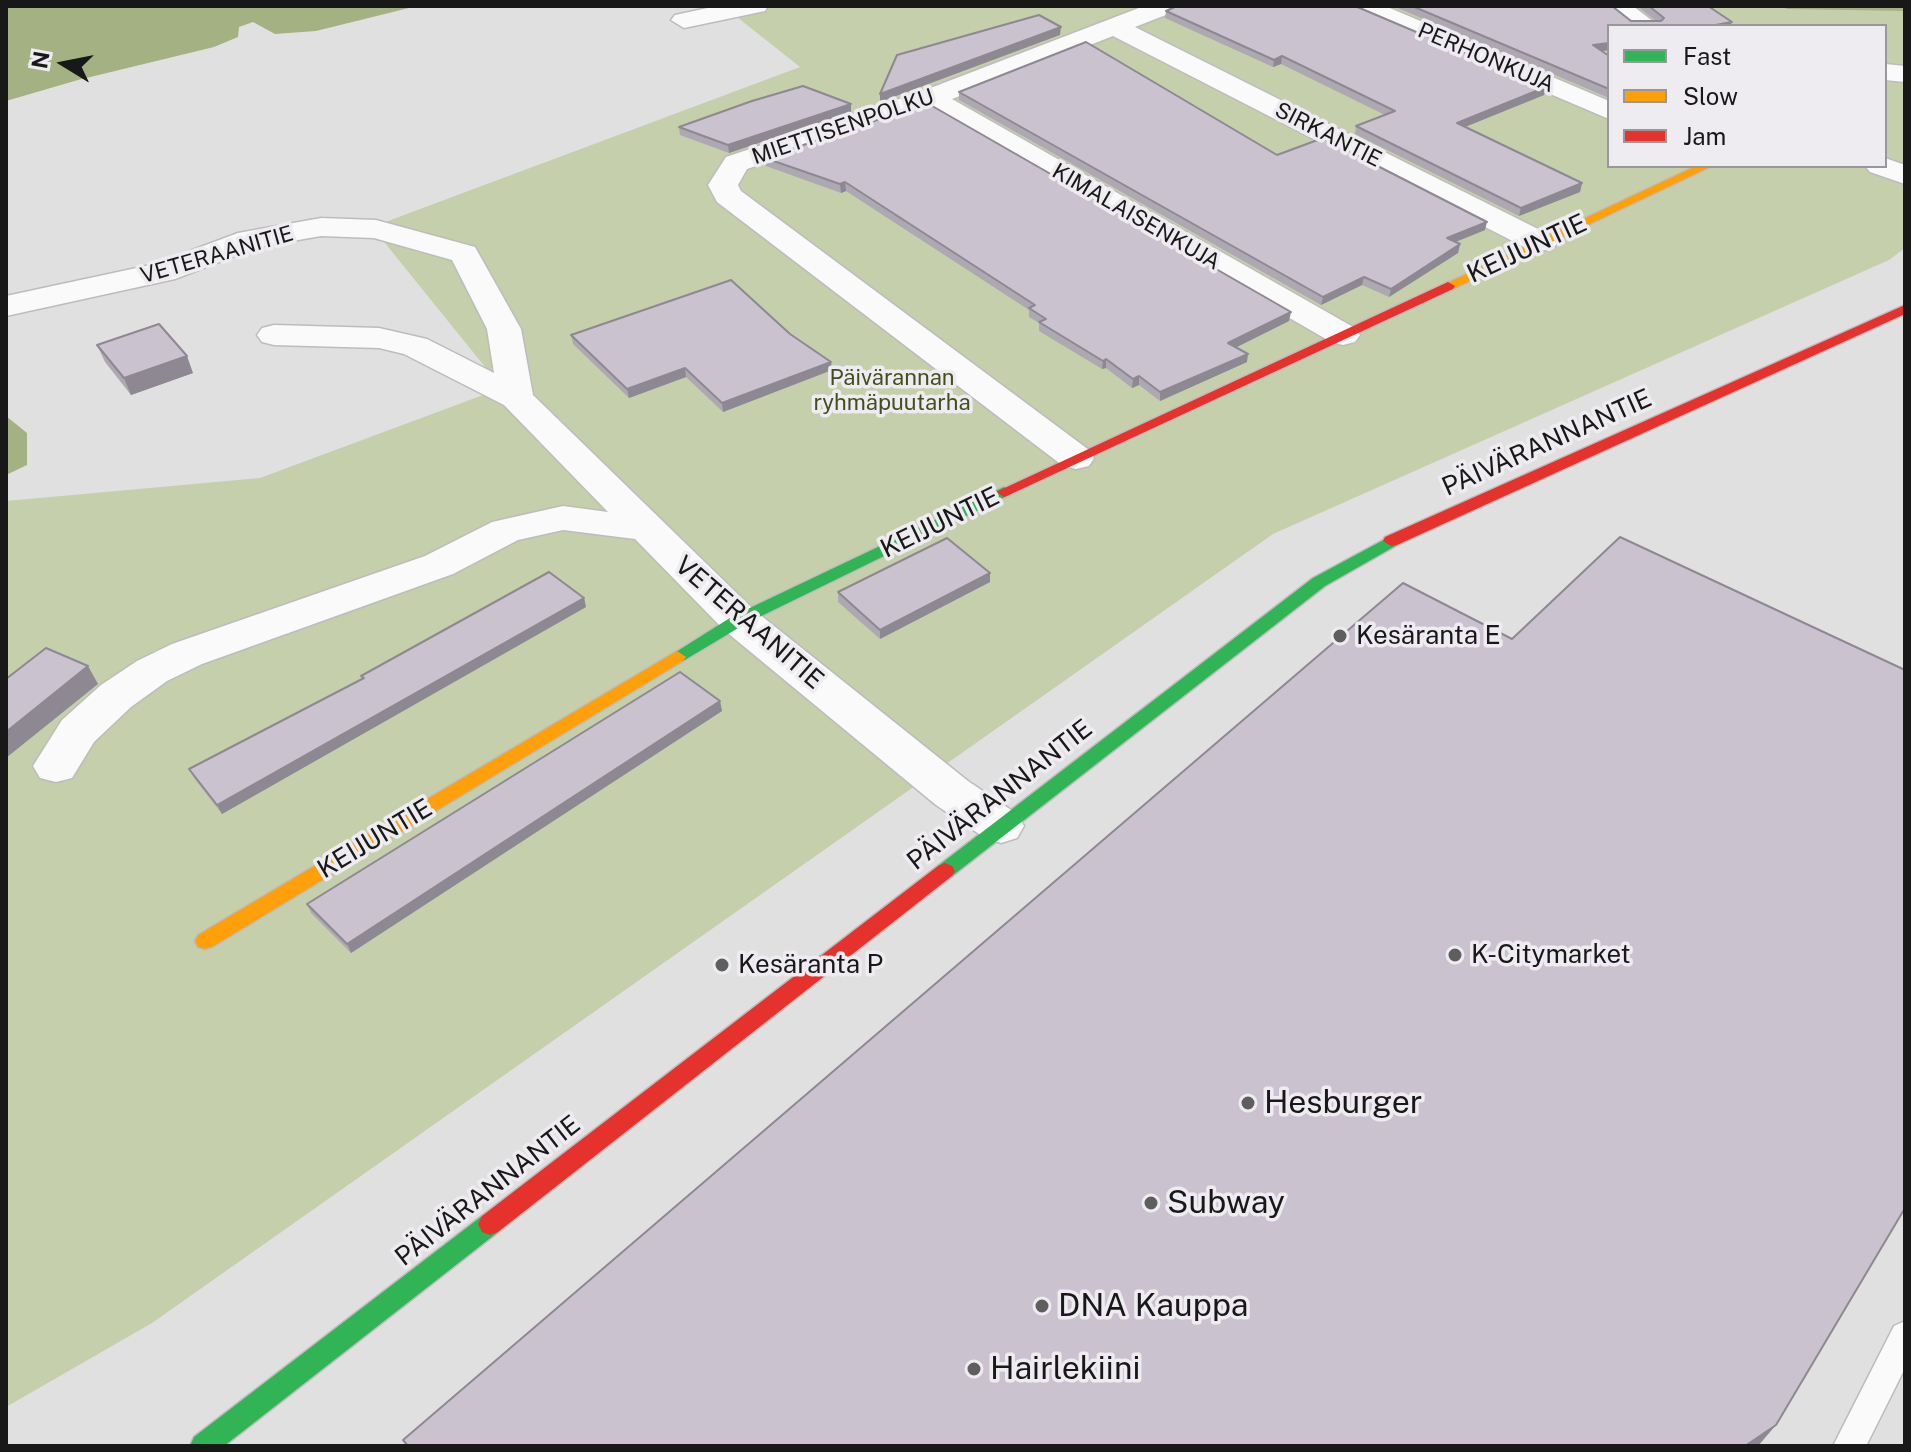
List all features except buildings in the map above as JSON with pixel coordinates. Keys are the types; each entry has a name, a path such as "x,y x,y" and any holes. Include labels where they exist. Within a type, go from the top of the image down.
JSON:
{"street":[{"path":"684,20 756,6"},
{"name":"MIETTISENPOLKU","path":"1076,458 728,196 723,185 736,163 753,156 930,98 1167,6"},
{"name":"PERHONKUJA","path":"1364,6 1607,110"},
{"path":"1616,6 1643,24"},
{"name":"SIRKANTIE","path":"1115,27 1541,243"},
{"name":"KIMALAISENKUJA","path":"930,98 1343,335"},
{"name":"KEIJUNTIE","path":"205,941 739,620 1076,458 1702,168"},
{"path":"1886,168 1905,175"},
{"name":"VETERAANITIE","path":"6,306 164,272 249,240 282,233 321,227 376,229 464,254 504,329 516,398"},
{"name":"PÄIVÄRANNANTIE","path":"203,1446 1319,582 1374,549 1905,309"},
{"name":"VETERAANITIE","path":"274,335 379,338 415,346 516,398 643,528 739,620 952,793 1001,826"},
{"path":"56,766 78,731 116,696 152,671 187,654 439,565 506,531 563,518 643,528"}],"lane":[{"path":"1849,1446 1905,1336"}],"green space":[{"name":"Päivärannan ryhmäpuutarha","path":"723,6 1905,6 1905,248 1889,260 1273,534 152,1323 6,1407 6,501 260,478 502,388 372,227 800,67"}],"shaded area":[{"path":"6,6 417,6 316,31 275,34 253,22 239,27 238,37 214,47 6,101"},
{"path":"6,416 27,433 27,465 6,475"}],"waterway":[{"path":"1787,6 1905,8"}],"traffic: fast":[{"path":"677,657 739,620 1004,492"},
{"path":"945,871 1319,582 1391,541"},
{"path":"203,1446 490,1224"}],"traffic: slow":[{"path":"1448,286 1702,168"},
{"path":"205,941 677,657"}],"traffic: jam":[{"path":"1004,492 1448,286"},
{"path":"1391,541 1905,309"},
{"path":"490,1224 945,871"}],"place":[{"name":"Kesäranta E","path":"1340,636"},
{"name":"K-Citymarket","path":"1455,955"},
{"name":"Kesäranta P","path":"722,965"},
{"name":"Hesburger","path":"1248,1103"},
{"name":"Subway","path":"1151,1203"},
{"name":"DNA Kauppa","path":"1042,1306"},
{"name":"Hairlekiini","path":"974,1369"}]}
